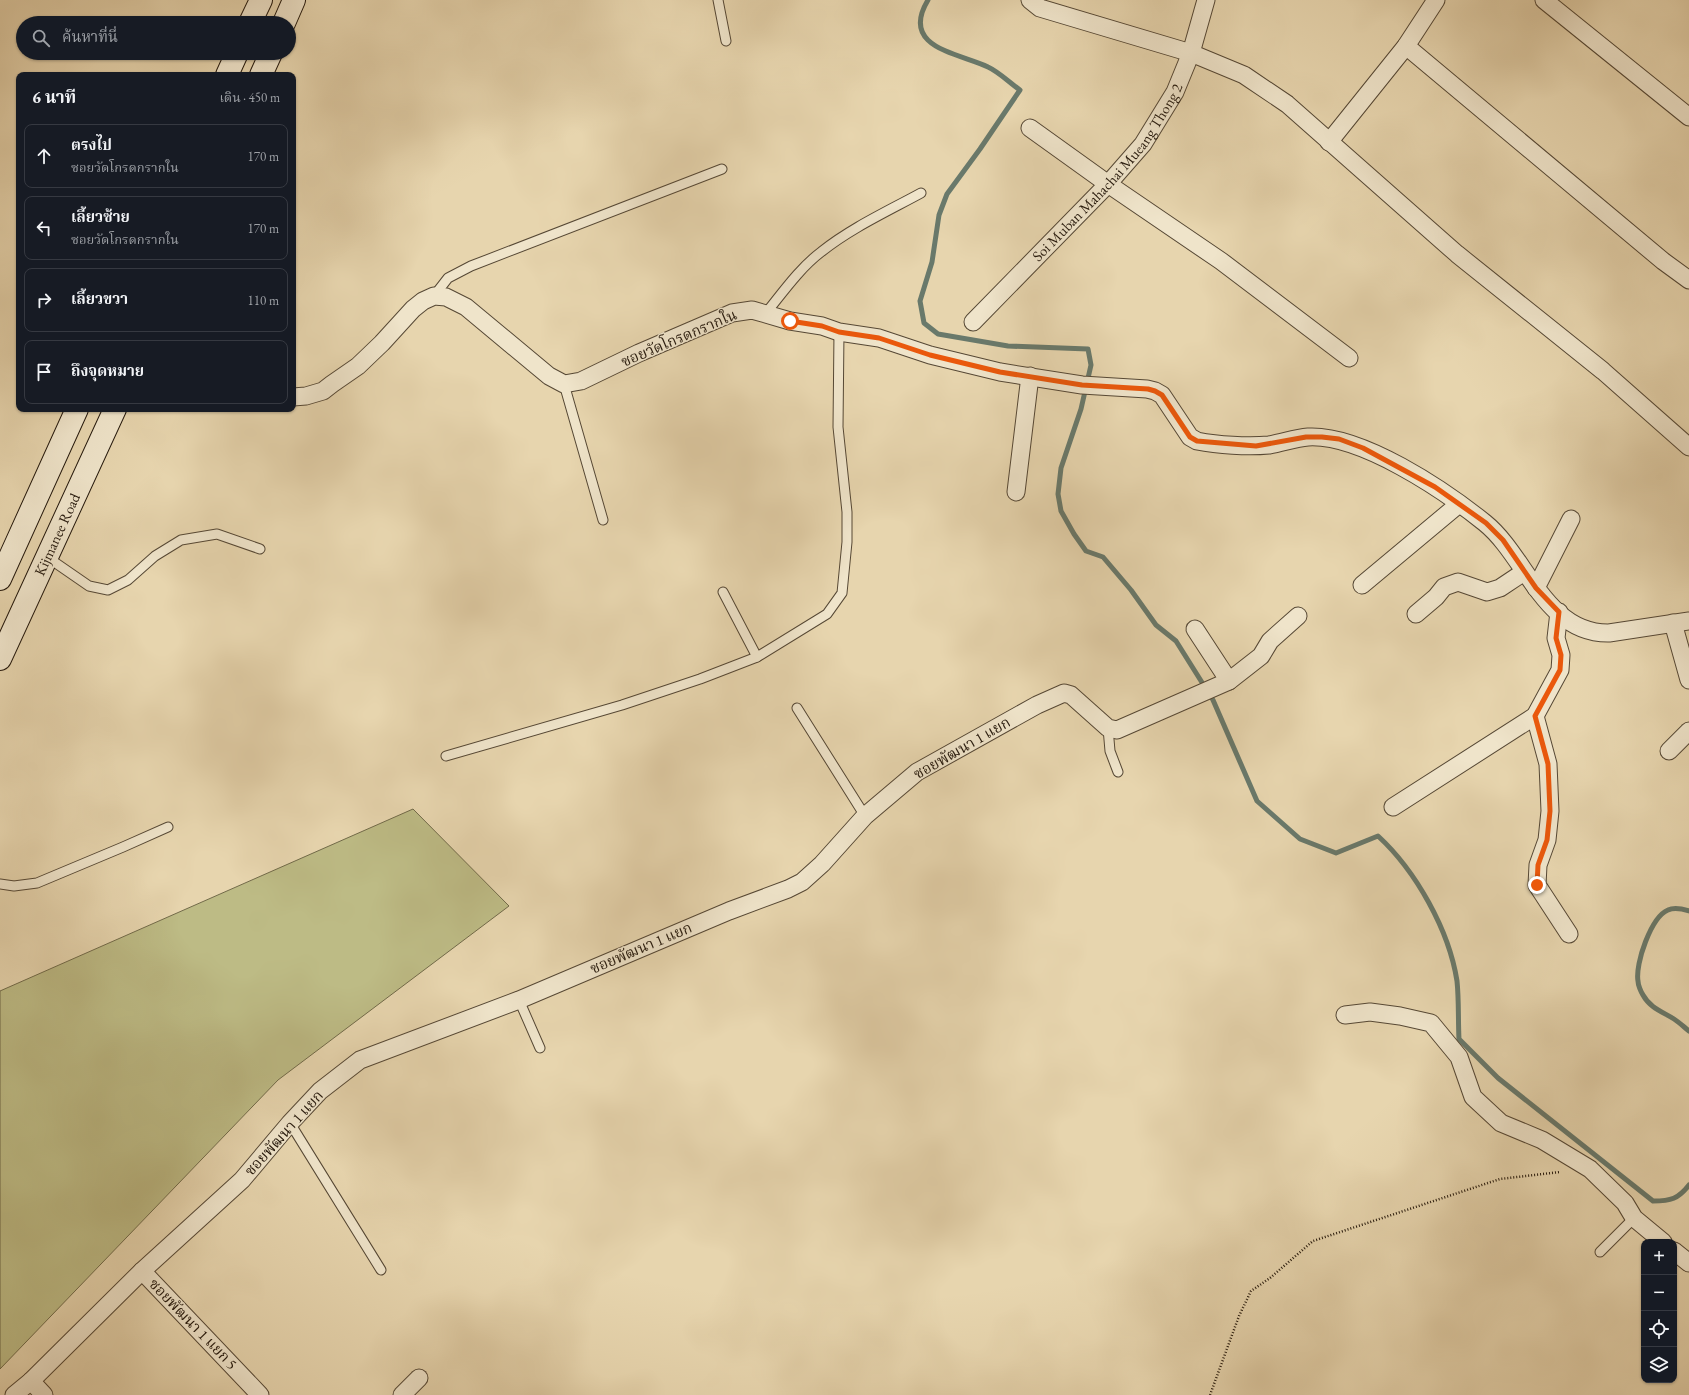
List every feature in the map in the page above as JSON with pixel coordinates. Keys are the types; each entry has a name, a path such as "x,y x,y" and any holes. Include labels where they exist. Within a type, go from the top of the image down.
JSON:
{"main road":[{"path":"253,16 261,0"},
{"path":"287,16 294,0"},
{"path":"228,72 234,60"},
{"path":"263,72 268,60"},
{"path":"0,579 76,412"},
{"name":"Kijmanee Road","path":"0,660 114,412"}],"street":[{"path":"1030,0 1040,8 1191,53 1244,75 1286,104 1457,254 1603,371 1689,447"},
{"name":"Soi Muban Mahachai Mueang Thong 2","path":"973,322 1108,184 1143,144 1175,92 1191,53 1206,0"},
{"path":"1330,142 1406,46 1436,0"},
{"path":"1544,0 1689,117"},
{"path":"1406,46 1663,261 1689,280"},
{"path":"1030,128 1108,184 1221,261 1348,358"},
{"path":"296,397 317,393 358,366 382,343 413,309 423,301 434,296 446,297 466,308 549,376 564,384"},
{"name":"ซอยวัดโกรดกรากใน","path":"564,384 581,382 639,353 732,313 752,310 790,321 822,326 839,332 879,338 947,360 1000,372 1082,385 1138,388 1155,391 1162,395 1190,437 1197,441 1256,446 1306,437 1339,439 1363,448 1398,466 1435,487 1486,523 1503,540 1536,588 1573,625 1596,633 1609,633 1681,622"},
{"path":"1016,492 1030,376"},
{"path":"1362,585 1459,504"},
{"path":"1536,588 1570,519"},
{"path":"1416,614 1436,597 1444,587 1458,582 1487,592 1500,588 1524,572"},
{"path":"1393,807 1535,716 1560,670 1561,655 1556,638 1559,612"},
{"path":"1108,728 1117,730 1228,681 1261,656 1270,641 1298,616"},
{"path":"1681,622 1689,680"},
{"path":"1195,629 1228,681"},
{"name":"ซอยพัฒนา 1 แยก","path":"14,1395 31,1381 142,1271 242,1180 290,1123 320,1091 360,1060 519,1000 729,910 795,886 802,882 822,864 864,816 917,772 1037,705 1059,695 1064,693 1077,699 1108,728"},
{"path":"1535,716 1548,764 1550,811 1547,840 1538,865 1537,885 1569,934"},
{"path":"1669,751 1689,731"},
{"path":"1345,1015 1370,1012 1400,1016 1431,1023 1459,1057 1473,1097 1500,1123 1542,1140 1590,1169 1625,1203 1634,1218 1659,1239"},
{"path":"1677,1253 1689,1263"},
{"name":"ซอยพัฒนา 1 แยก 5","path":"142,1271 260,1395"},
{"path":"402,1395 419,1378"},
{"path":"31,1381 44,1395"}],"lane":[{"path":"718,0 726,41"},
{"path":"434,296 448,278 471,266 722,169"},
{"path":"766,313 800,272 821,252 864,224 921,193"},
{"path":"446,756 622,706 700,679 757,657 827,614 842,593 847,542 846,512 838,427 839,332"},
{"path":"564,384 603,520"},
{"path":"47,557 89,586 108,590 128,580 155,556 181,540 217,534 260,549"},
{"path":"723,592 757,657"},
{"path":"797,708 864,816"},
{"path":"1108,728 1110,751 1118,772"},
{"path":"0,884 14,886 37,883 123,848 168,827"},
{"path":"519,1000 540,1048"},
{"path":"290,1123 381,1270"},
{"path":"1600,1252 1634,1218"}],"path":[{"path":"1210,1395 1238,1316 1251,1291 1270,1278 1313,1241 1500,1179 1590,1169"}],"shaded area":[{"path":"413,809 509,906 278,1080 0,1369 0,991"}],"waterway":[{"path":"928,0 921,16 921,29 927,39 936,46 992,69 1020,90 947,194 939,215 932,262 920,301 924,323 938,334 1008,346 1088,349 1091,365 1081,409 1061,468 1058,494 1061,511 1086,551 1103,557 1131,590 1156,625 1176,641 1213,700 1257,801 1300,839 1336,853 1378,836 1392,850 1418,884 1429,902 1447,942 1457,981 1459,1039 1498,1078 1653,1201 1669,1200 1674,1198 1689,1185"},
{"path":"1689,911 1673,909 1662,914 1650,931 1642,953 1638,973 1638,983 1641,992 1649,1003 1674,1019 1689,1031"}],"route":[{"path":"790,321 822,326 839,332 879,338 930,355 1000,372 1082,385 1138,388 1155,391 1162,395 1184,430 1190,437 1197,441 1256,446 1306,437 1339,439 1363,448 1435,487 1486,523 1503,540 1536,588 1559,612 1556,638 1561,655 1560,670 1535,716 1548,764 1550,811 1547,840 1538,865 1537,885"}]}
